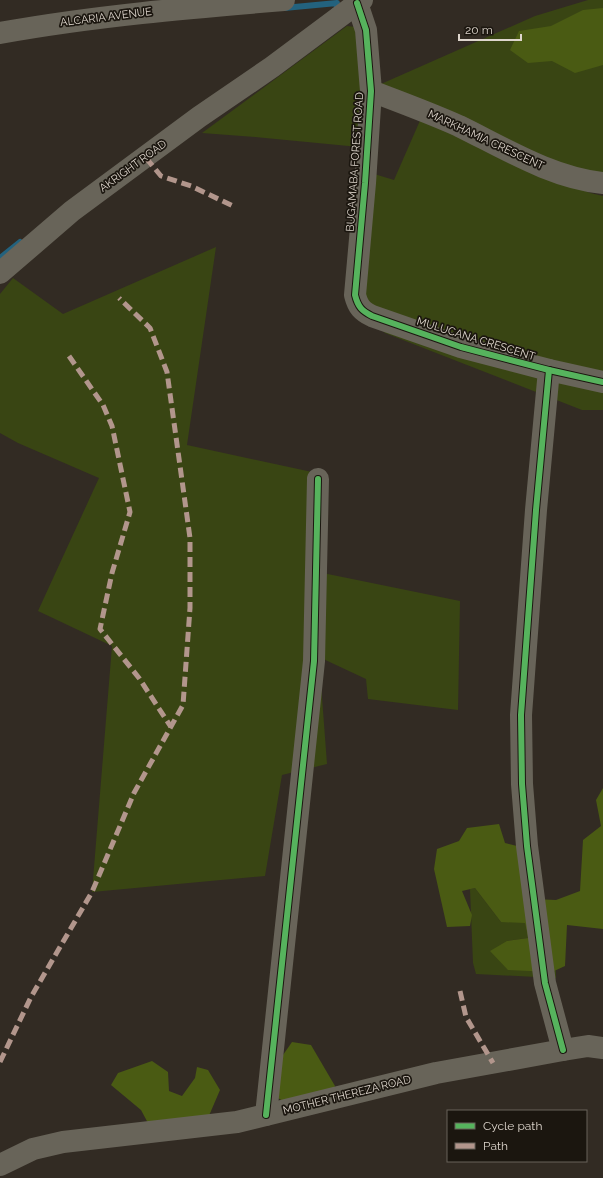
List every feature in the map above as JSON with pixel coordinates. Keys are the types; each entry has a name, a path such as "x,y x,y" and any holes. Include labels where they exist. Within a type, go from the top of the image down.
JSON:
{"street":[{"name":"ALCARIA AVENUE","path":"0,33 55,23 162,10 284,0"},
{"name":"BUGAMABA FOREST ROAD","path":"355,295 365,183 371,91 366,30 359,2"},
{"name":"AKRIGHT ROAD","path":"0,273 72,211 199,117 272,67 359,2"},
{"name":"MARKHAMIA CRESCENT","path":"371,91 457,126 544,167 586,182 603,183"},
{"name":"MULUCANA CRESCENT","path":"355,295 358,304 363,311 372,316 461,347 549,370 603,382"},
{"path":"549,370 536,510 521,715 522,776 527,846 545,983 563,1050"},
{"path":"266,1115 314,661 318,479"},
{"name":"MOTHER THEREZA ROAD","path":"0,1165 33,1149 63,1142 237,1122 436,1073 588,1046 603,1048"}],"green space":[{"path":"588,0 603,0 603,176 546,160 381,84 535,16"},
{"path":"603,8 603,65 575,73 552,61 528,63 510,50 519,31 551,26 583,10"},
{"path":"347,26 356,27 361,34 359,147 202,133"},
{"path":"422,116 544,174 590,193 603,196 603,410 582,410 385,333 364,315 371,173 394,180"},
{"path":"216,247 187,445 312,472 313,571 460,601 458,710 368,699 366,679 319,657 327,764 282,775 265,876 92,892 112,646 38,611 99,478 18,443 0,433 0,294 13,278 63,314"},
{"path":"603,788 603,929 567,925 565,966 552,972 508,970 490,951 507,941 528,938 525,923 501,922 475,888 462,891 472,915 470,926 447,927 434,869 437,849 459,841 467,828 499,824 505,843 533,850 533,899 556,900 580,891 583,840 601,826 596,800"},
{"path":"475,888 501,922 525,922 528,938 507,941 552,972 556,970 556,978 476,974 473,963 470,889"},
{"path":"292,1042 311,1045 335,1086 326,1101 298,1109 274,1096 274,1068"},
{"path":"152,1061 168,1072 169,1091 182,1096 195,1078 197,1067 208,1070 220,1090 205,1125 156,1138 141,1110 111,1085 118,1073"}],"waterway":[{"path":"284,8 337,3 337,9 334,11"},
{"path":"0,258 20,242"}],"marked path":[{"path":"146,158 161,176 191,186 233,206"},
{"path":"0,1062 31,997 92,892 134,793 183,705 190,608 190,538 167,372 150,328 119,298"},
{"path":"69,356 103,405 112,426 130,512 112,573 100,629 139,678 171,727"},
{"path":"460,991 466,1017 493,1063"}],"cycle path":[{"path":"357,3 366,30 371,91 365,183 355,295 359,306 372,316 461,347 549,370 603,382"},
{"path":"549,370 536,510 521,715 522,784 527,846 545,983 563,1050"},
{"path":"266,1115 314,661 318,479"}]}
